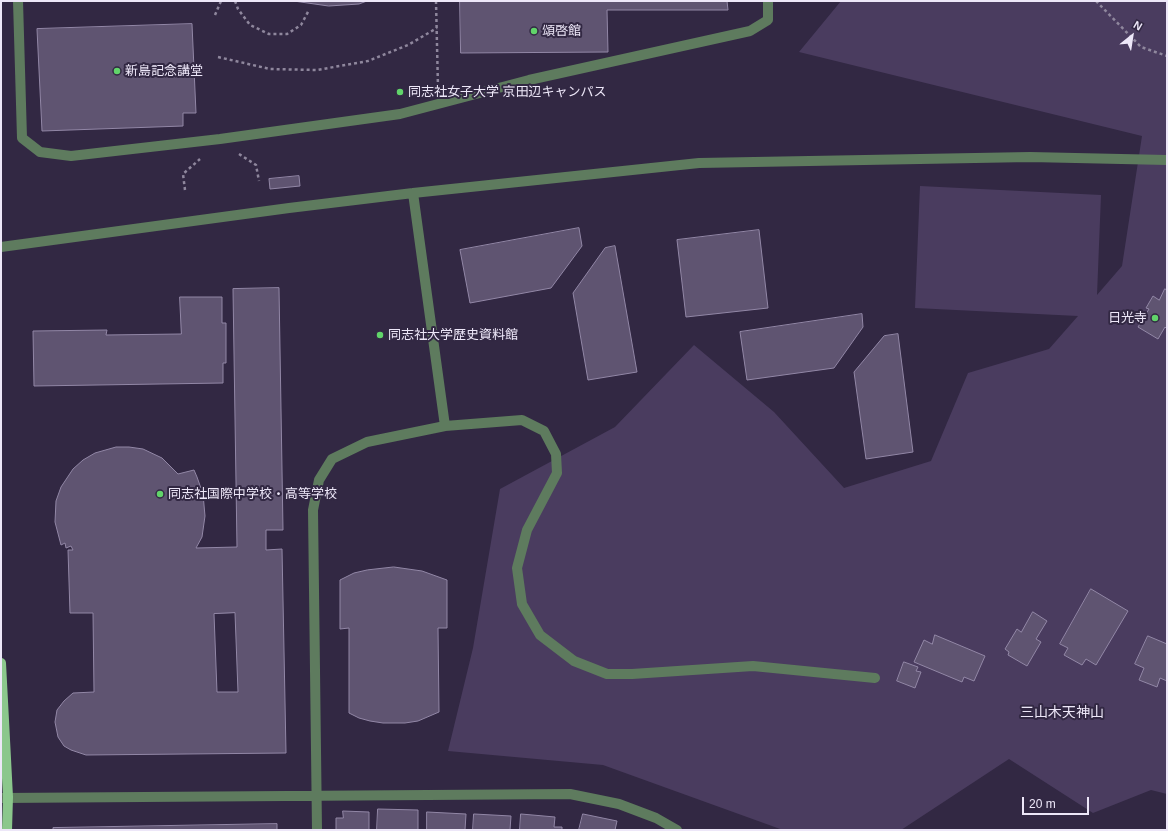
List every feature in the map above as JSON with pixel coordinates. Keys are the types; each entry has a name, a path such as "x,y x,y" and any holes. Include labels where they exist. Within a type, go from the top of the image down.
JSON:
{"main road":[{"path":"1,663 7,830"}],"street":[{"path":"18,1 22,138 40,152 71,156 204,141 400,114 530,80 750,31 768,20 768,1"},
{"path":"1,247 281,209 414,193 699,163 1030,157 1167,160"},
{"path":"414,193 445,426"},
{"path":"317,830 313,510 319,480 332,460 367,442 445,426 522,420 544,431 556,454 557,473 527,530 517,568 522,604 540,635 574,662 608,674 632,674 753,666 875,678"},
{"path":"5,798 570,794 619,804 656,818 677,830"}],"path":[{"path":"215,15 221,1"},
{"path":"235,1 238,9 250,25 269,34 287,34 301,25 309,10"},
{"path":"436,1 438,104"},
{"path":"1096,1 1141,47 1167,56"},
{"path":"218,57 270,69 317,70 368,61 408,45 437,28"},
{"path":"234,150 256,165 259,181"},
{"path":"185,190 183,174 200,158"}],"shaded area":[{"path":"841,1 1167,1 1167,794 1151,790 1093,813 1009,759 901,830 783,830 603,765 448,751 473,648 500,489 615,427 694,345 774,412 844,488 931,461 968,373 1049,349 1078,316 915,308 920,186 1101,195 1097,295 1122,266 1142,136 799,52"}],"building":[{"path":"294,1 367,1 359,4 329,6"},
{"name":"頌啓館","path":"460,1 727,1 728,10 607,10 608,52 461,53"},
{"name":"新島記念講堂","path":"192,24 196,113 183,113 183,126 42,131 37,29"},
{"path":"299,176 300,186 270,189 269,179"},
{"path":"579,228 582,246 551,288 470,303 460,250"},
{"path":"759,230 768,308 686,317 677,240"},
{"path":"615,246 637,372 588,380 573,293 605,248"},
{"path":"279,288 283,530 266,530 266,550 282,549 286,753 86,755 71,750 64,746 58,737 55,722 57,710 73,693 94,692 93,613 70,613 68,550 73,550 71,546 66,548 65,543 61,545 55,522 56,501 61,487 73,469 83,460 95,453 116,447 143,449 162,458 178,474 194,470 203,494 205,516 202,537 196,548 237,547 233,289","holes":["235,613 238,692 217,692 214,614"]},
{"name":"日光寺","path":"1165,289 1167,290 1167,329 1165,327 1158,339 1138,327 1149,309 1146,308 1153,296 1159,300"},
{"path":"180,297 222,297 222,323 226,323 226,363 223,363 223,383 34,386 33,331 107,330 106,335 181,334"},
{"path":"862,314 863,327 834,368 747,380 740,332"},
{"path":"898,334 913,452 866,459 854,372 884,336"},
{"path":"394,567 422,571 447,580 447,628 438,628 439,712 418,721 405,723 383,723 359,718 349,713 349,628 340,629 340,580 354,573"},
{"path":"1091,589 1128,611 1096,665 1086,659 1082,665 1064,655 1068,648 1060,644"},
{"path":"1033,612 1047,621 1036,639 1041,642 1027,666 1008,655 1009,652 1005,649 1017,629 1021,632"},
{"path":"935,635 985,656 974,681 964,677 962,682 914,662 924,640 932,644"},
{"path":"1148,636 1167,644 1167,681 1160,678 1157,687 1139,680 1144,668 1135,664"},
{"path":"904,662 918,667 916,671 921,672 915,688 897,681"},
{"path":"378,809 418,810 418,830 377,830"},
{"path":"343,811 369,812 369,830 336,830 336,818 343,818"},
{"path":"427,812 466,814 465,830 427,830"},
{"path":"474,814 511,816 510,830 473,830"},
{"path":"521,814 555,817 554,827 562,827 562,830 520,830"},
{"path":"583,814 617,821 615,830 579,830"},
{"path":"277,824 277,830 53,830 53,828"}],"place":[{"name":"頌啓館","path":"534,31"},
{"name":"新島記念講堂","path":"117,71"},
{"name":"同志社女子大学 京田辺キャンパス","path":"400,92"},
{"name":"日光寺","path":"1155,318"},
{"name":"同志社大学歴史資料館","path":"380,335"},
{"name":"同志社国際中学校・高等学校","path":"160,494"}],"district":[{"name":"三山木天神山","path":"1062,713"}]}
